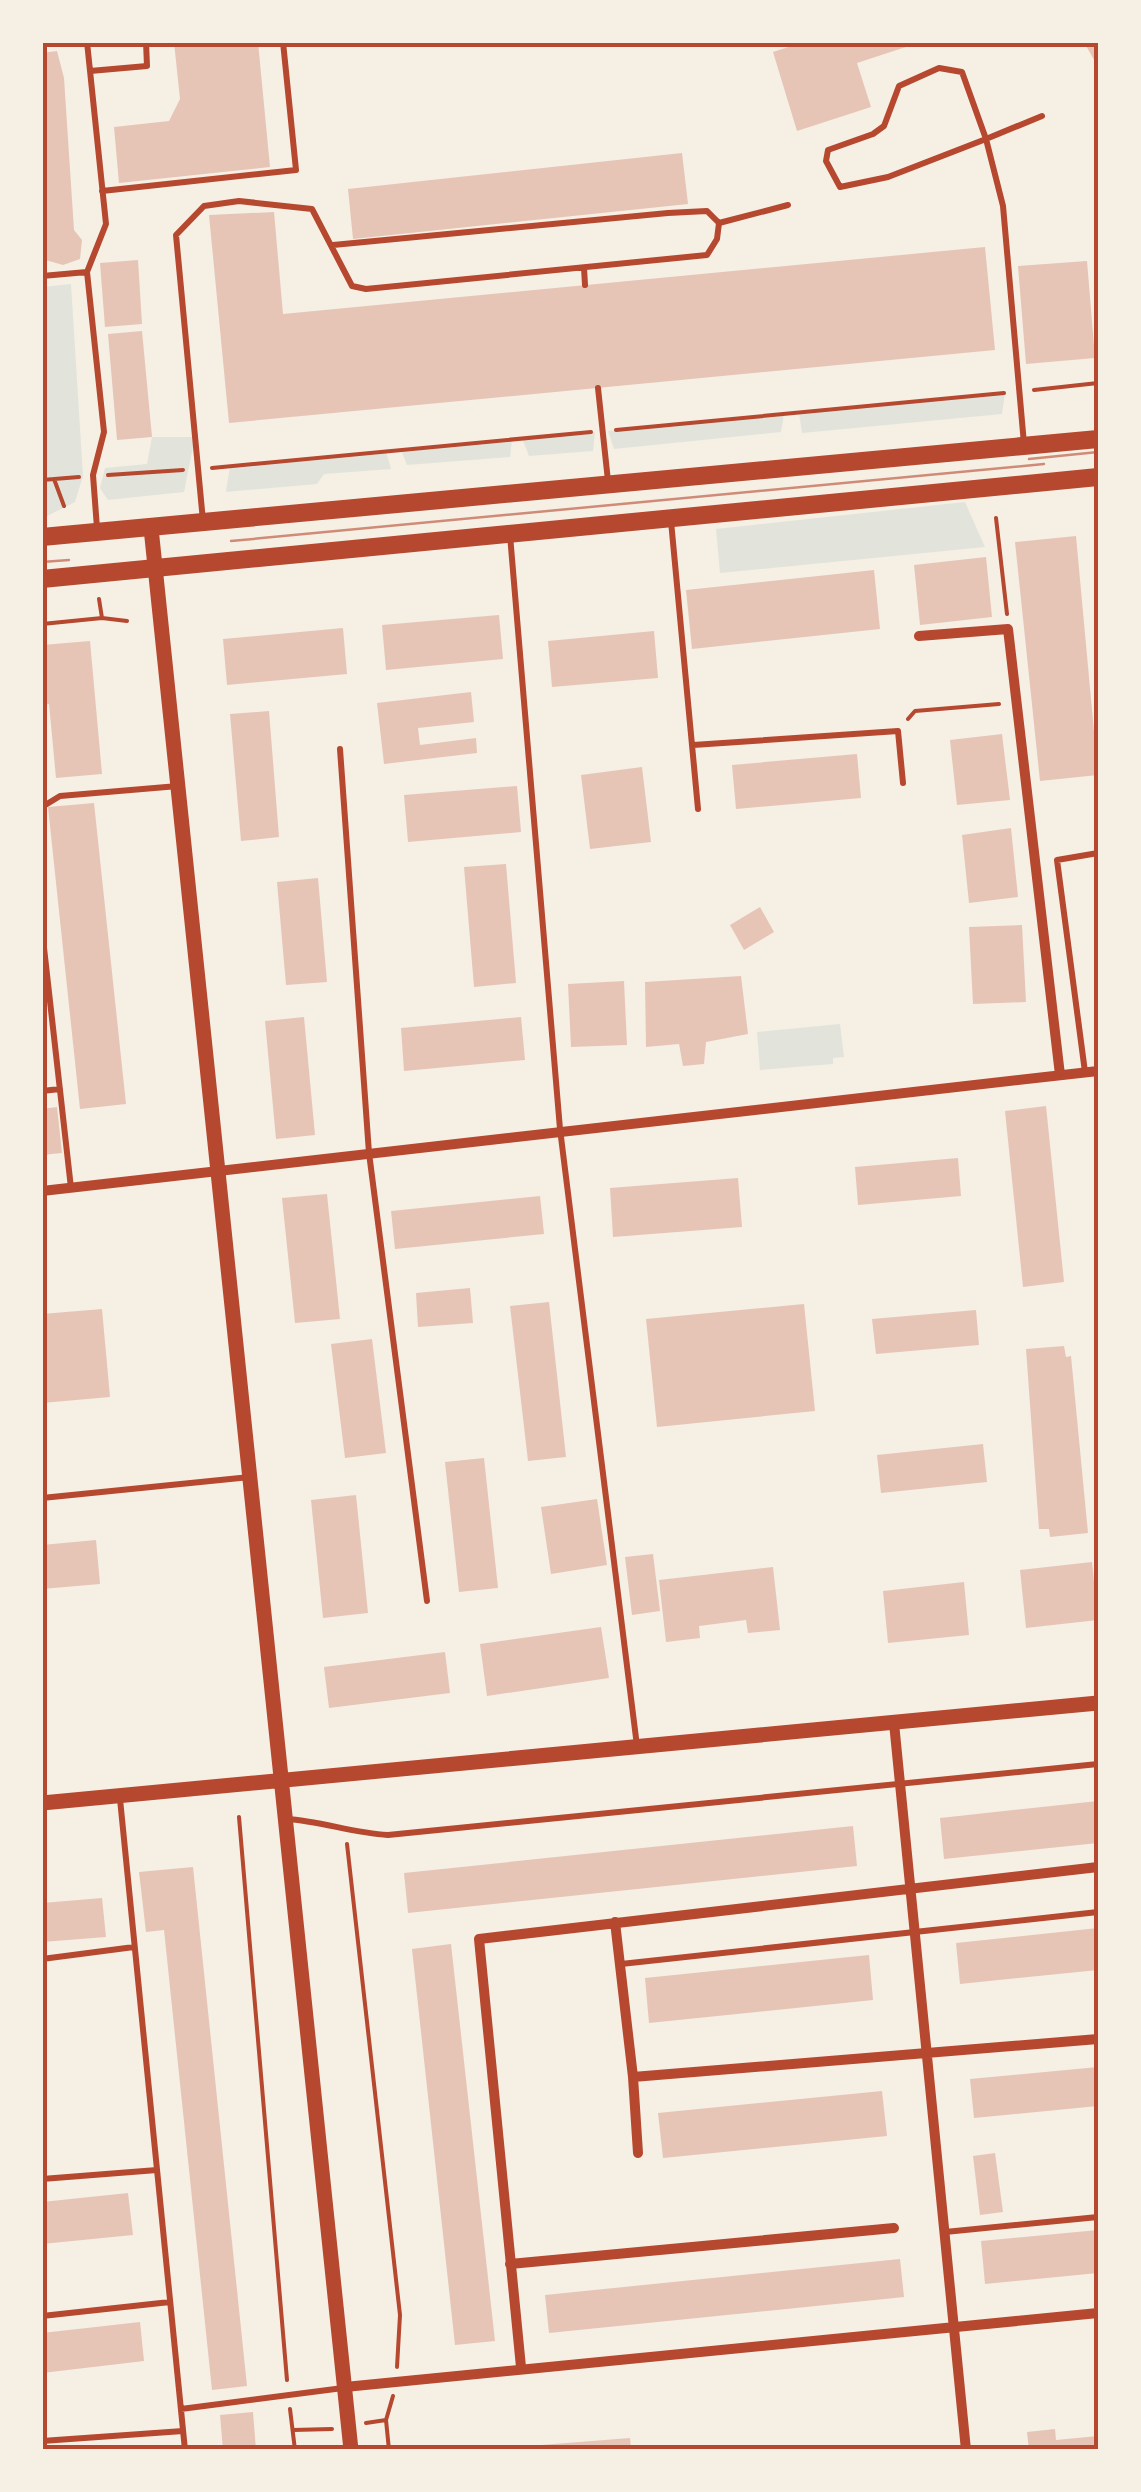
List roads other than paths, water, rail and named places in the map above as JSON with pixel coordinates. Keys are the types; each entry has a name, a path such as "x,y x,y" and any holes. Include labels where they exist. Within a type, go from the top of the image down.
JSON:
{"main road":[{"path":"42,537 1098,439"},
{"path":"42,579 1098,477"}],"street":[{"path":"151,528 351,2450"},
{"path":"918,636 1008,629 1060,1075"},
{"path":"42,1190 221,1173 560,1129 1098,1071"},
{"path":"42,1803 1098,1703"},
{"path":"894,1723 966,2450"},
{"path":"521,2367 479,1939 1098,1866"},
{"path":"614,1922 633,2076 638,2154"},
{"path":"633,2076 1098,2038"},
{"path":"510,2264 894,2228"},
{"path":"345,2387 1098,2313"}],"lane":[{"path":"87,42 106,224 88,272 104,432 93,475 98,533"},
{"path":"90,71 146,66 146,42"},
{"path":"102,191 296,170 282,42"},
{"path":"1024,446 1002,206 986,139 962,72 939,68 899,86 884,126 874,134 837,143 828,150 826,160 840,186 848,188 986,139 1042,116"},
{"path":"203,524 176,235 204,206 239,201 312,209 352,286 366,289 707,255 717,239 718,223 707,211 668,212 332,245"},
{"path":"718,223 788,205"},
{"path":"584,268 586,285"},
{"path":"42,276 88,272"},
{"path":"598,388 608,485"},
{"path":"671,520 698,809"},
{"path":"510,535 560,1129 637,1747"},
{"path":"693,745 898,730 903,783"},
{"path":"340,749 369,1154 427,1601"},
{"path":"42,806 60,796 179,786"},
{"path":"1085,1072 1057,860 1098,854"},
{"path":"42,930 70,1188"},
{"path":"42,1090 60,1089"},
{"path":"42,1498 251,1476"},
{"path":"284,1819 320,1820 388,1835 1098,1764"},
{"path":"120,1796 185,2450"},
{"path":"620,1964 1098,1912"},
{"path":"42,1960 134,1948"},
{"path":"42,2178 157,2170"},
{"path":"944,2232 1098,2217"},
{"path":"42,2316 170,2302"},
{"path":"181,2409 345,2387"},
{"path":"42,2441 183,2431"}],"tram line":[{"path":"1029,459 1098,452"},
{"path":"231,541 1044,464"},
{"path":"42,562 69,560"}]}
